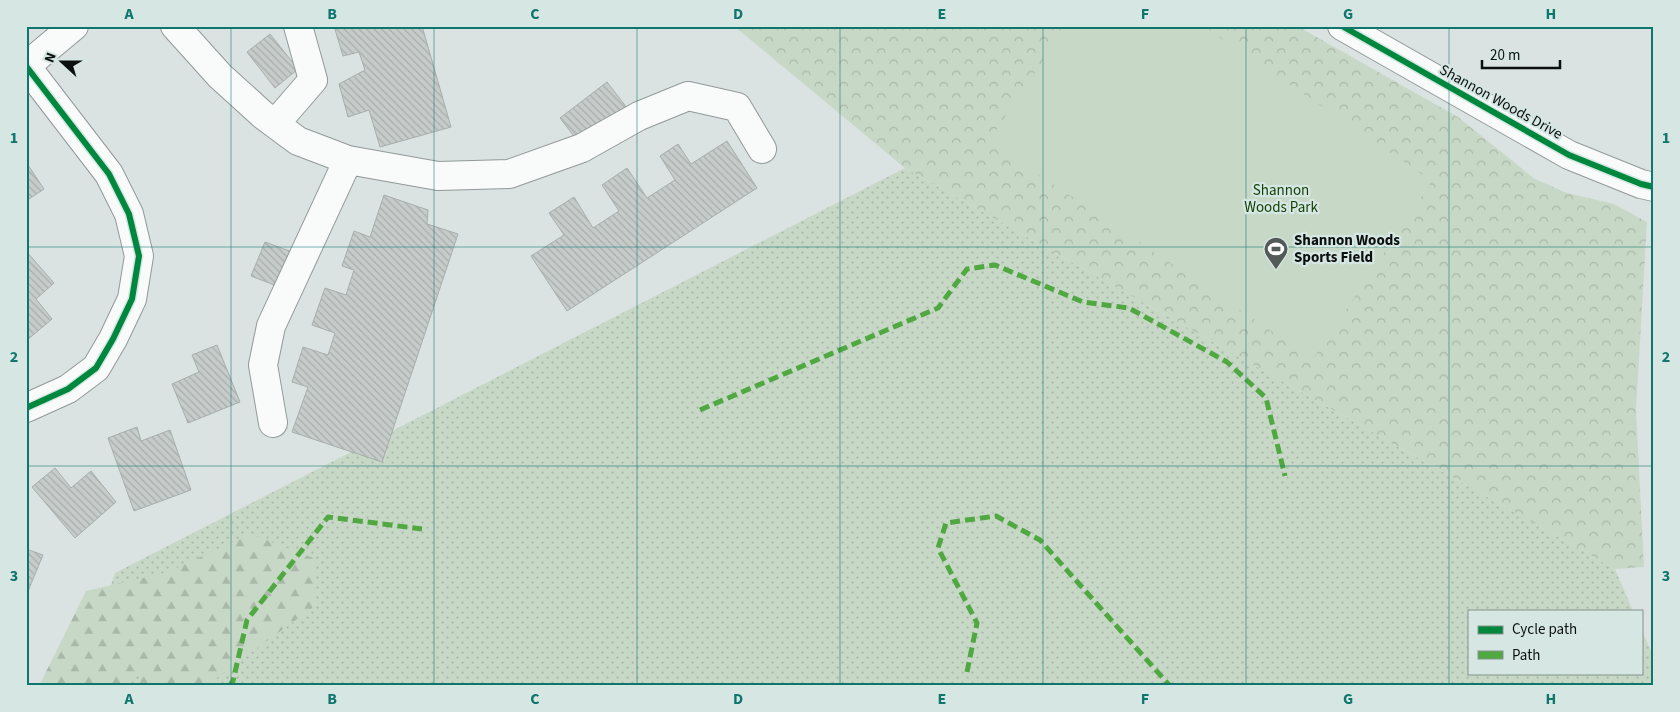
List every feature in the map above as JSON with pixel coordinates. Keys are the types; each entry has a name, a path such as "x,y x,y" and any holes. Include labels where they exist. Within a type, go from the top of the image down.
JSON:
{"street":[{"path":"26,408 68,389 96,368 113,339 132,298 138,256 129,214 109,174 26,66 74,26"},
{"path":"175,26 220,76 275,124 298,141 348,160 438,176 508,174 582,148 639,116 688,96 737,107 762,149"},
{"path":"275,124 313,80 298,26"},
{"name":"Shannon Woods Drive","path":"1342,26 1569,155 1641,184 1654,186"},
{"path":"273,423 263,365 271,326 348,160"}],"green space":[{"name":"Shannon Woods Park","path":"734,26 1297,26 1458,117 1535,179 1567,193 1614,204 1647,222 1636,410 1644,567 1615,569 905,168"},
{"name":"Shannon Woods Sports Field","path":"1066,26 1203,26 1432,181 1313,359 989,141"},
{"path":"905,168 1615,569 1633,610 1468,610 1468,674 1642,674 1642,631 1654,657 1654,686 78,686 115,573"},
{"path":"250,534 316,559 315,606 215,679 212,686 137,686 141,671 128,686 39,686 86,591 168,572"}],"building":[{"path":"334,26 422,26 451,127 380,147 369,110 348,117 339,84 365,70 359,52 343,56"},
{"path":"270,34 298,69 275,88 247,52"},
{"path":"607,82 627,108 580,144 560,118"},
{"path":"727,141 757,188 567,311 531,256 564,235 549,213 574,197 593,228 619,211 602,185 627,168 647,198 675,180 660,156 678,144 691,164"},
{"path":"26,162 44,189 26,201"},
{"path":"384,195 428,210 427,224 458,234 382,462 292,432 308,387 292,382 303,347 328,355 335,333 312,325 325,288 346,295 354,270 342,266 354,231 370,237"},
{"path":"265,242 295,253 282,288 251,276"},
{"path":"26,251 54,283 36,299 52,319 26,341"},
{"path":"217,345 240,402 188,423 172,384 199,372 192,355"},
{"path":"137,427 141,441 170,430 191,490 134,511 108,438"},
{"path":"55,468 71,488 91,471 116,502 75,538 32,487"},
{"path":"26,549 43,555 26,596"}],"marked path":[{"path":"700,410 938,308 967,269 995,265 1083,302 1129,308 1227,362 1266,398 1285,476"},
{"path":"967,672 977,623 938,548 946,523 996,516 1040,540 1170,686"},
{"path":"229,686 233,681 247,620 328,517 422,529"}],"cycle path":[{"path":"1342,26 1569,155 1641,184 1654,187"},
{"path":"26,66 109,174 129,214 139,256 132,299 113,339 96,368 68,389 26,408"}],"place":[{"name":"Shannon Woods Sports Field","path":"1276,270"}]}
